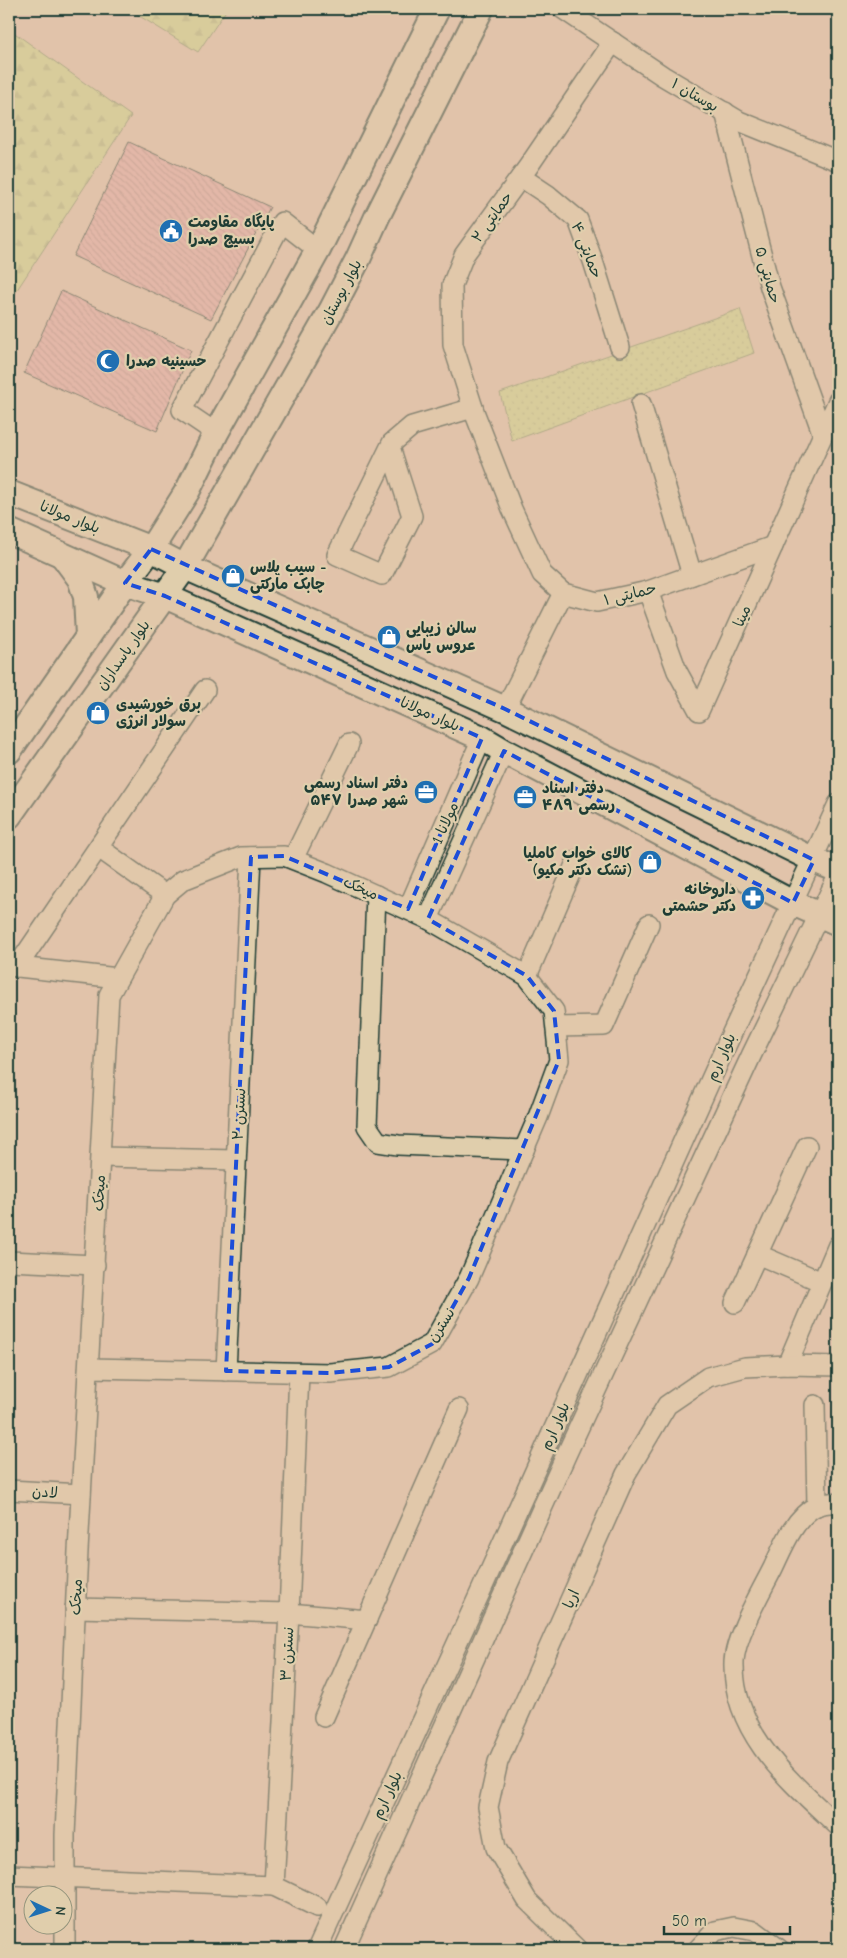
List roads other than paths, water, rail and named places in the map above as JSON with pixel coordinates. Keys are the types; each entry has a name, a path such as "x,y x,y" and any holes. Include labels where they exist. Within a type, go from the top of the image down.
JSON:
{"main road":[{"path":"9,751 125,583 151,549 188,490 216,433 318,250 437,9"},
{"name":"بلوار بوستان","path":"185,567 331,311 481,9"},
{"name":"بلوار مولانا","path":"9,493 151,549 185,567 506,709 838,870"},
{"name":"بلوار مولانا","path":"9,531 125,583 165,596 482,738 793,903 828,919"},
{"path":"62,555 80,579 86,597 88,636"},
{"name":"بلوار پاسداران","path":"9,816 185,567"}],"street":[{"name":"بوستان ۱","path":"563,9 663,76 739,120 838,161"},
{"name":"حمایتی ۲","path":"474,411 453,345 452,285 464,255 521,177 613,42"},
{"name":"حمایتی ۵","path":"725,112 770,287 823,435"},
{"name":"حمایتی ۴","path":"521,177 548,195 578,220 620,347"},
{"path":"216,433 182,410 282,222 318,250"},
{"name":"مینا","path":"648,591 677,671 699,712 838,400"},
{"path":"641,404 692,576"},
{"path":"390,447 412,516 382,575 338,555 390,447 392,443 412,426 474,411"},
{"name":"حمایتی ۱","path":"474,411 512,509 542,574 564,593 597,602 648,591 773,546"},
{"path":"506,709 564,593"},
{"path":"118,978 13,967 99,848 205,690"},
{"name":"مولانا 1","path":"408,909 482,738"},
{"path":"293,859 349,744"},
{"name":"مولانا 1","path":"428,919 504,751"},
{"name":"بلوار ارم","path":"316,1949 480,1593 725,1048 814,860 838,804"},
{"path":"99,848 165,895"},
{"name":"میخک","path":"65,1949 65,1835 81,1494 109,995 165,895 183,880 241,857 284,856 408,909 527,976 555,1019"},
{"name":"نسترن ۲","path":"226,1371 250,857"},
{"path":"527,976 577,860"},
{"name":"بلوار ارم","path":"344,1949 567,1453 828,919 838,876"},
{"path":"376,895 367,1126 378,1142 398,1146 524,1150"},
{"path":"555,1019 604,1026 649,924"},
{"name":"نسترن","path":"89,1368 330,1373 389,1368 432,1344 468,1278 524,1150 559,1060 555,1019"},
{"path":"735,1303 807,1146"},
{"path":"100,1157 236,1160"},
{"path":"787,1365 838,1245"},
{"path":"757,1254 822,1282"},
{"path":"9,1261 95,1265"},
{"name":"اریا","path":"577,1949 527,1900 496,1848 488,1807 498,1762 626,1474 667,1405 708,1377 745,1368 787,1365 838,1366"},
{"name":"نسترن ۳","path":"274,1886 289,1613 299,1373"},
{"path":"815,1405 817,1506"},
{"path":"324,1717 459,1408"},
{"name":"لادن","path":"9,1490 81,1494"},
{"path":"838,1502 817,1506 799,1520 743,1629 734,1661 738,1698 752,1732 782,1773 838,1826"},
{"path":"76,1608 289,1613 367,1620"},
{"path":"9,1875 274,1886 317,1907"},
{"path":"698,1949 715,1931 734,1927 755,1931 779,1949"}],"place":[{"name":"پایگاه مقاومت بسیج صدرا","path":"171,231"},
{"name":"حسینیه صدرا","path":"108,361"},
{"name":"سیب پلاس - چابک مارکتی","path":"233,576"},
{"name":"سالن زیبایی عروس یاس","path":"389,637"},
{"name":"برق خورشیدی سولار انرژی","path":"98,713"},
{"name":"دفتر اسناد رسمی ۵۴۷ شهر صدرا","path":"426,792"},
{"name":"دفتر اسناد رسمی ۴۸۹","path":"525,797"},
{"name":"کالای خواب کاملیا (تشک دکتر مکیو)","path":"650,862"},
{"name":"داروخانه دکتر حشمتی","path":"753,898"}]}
